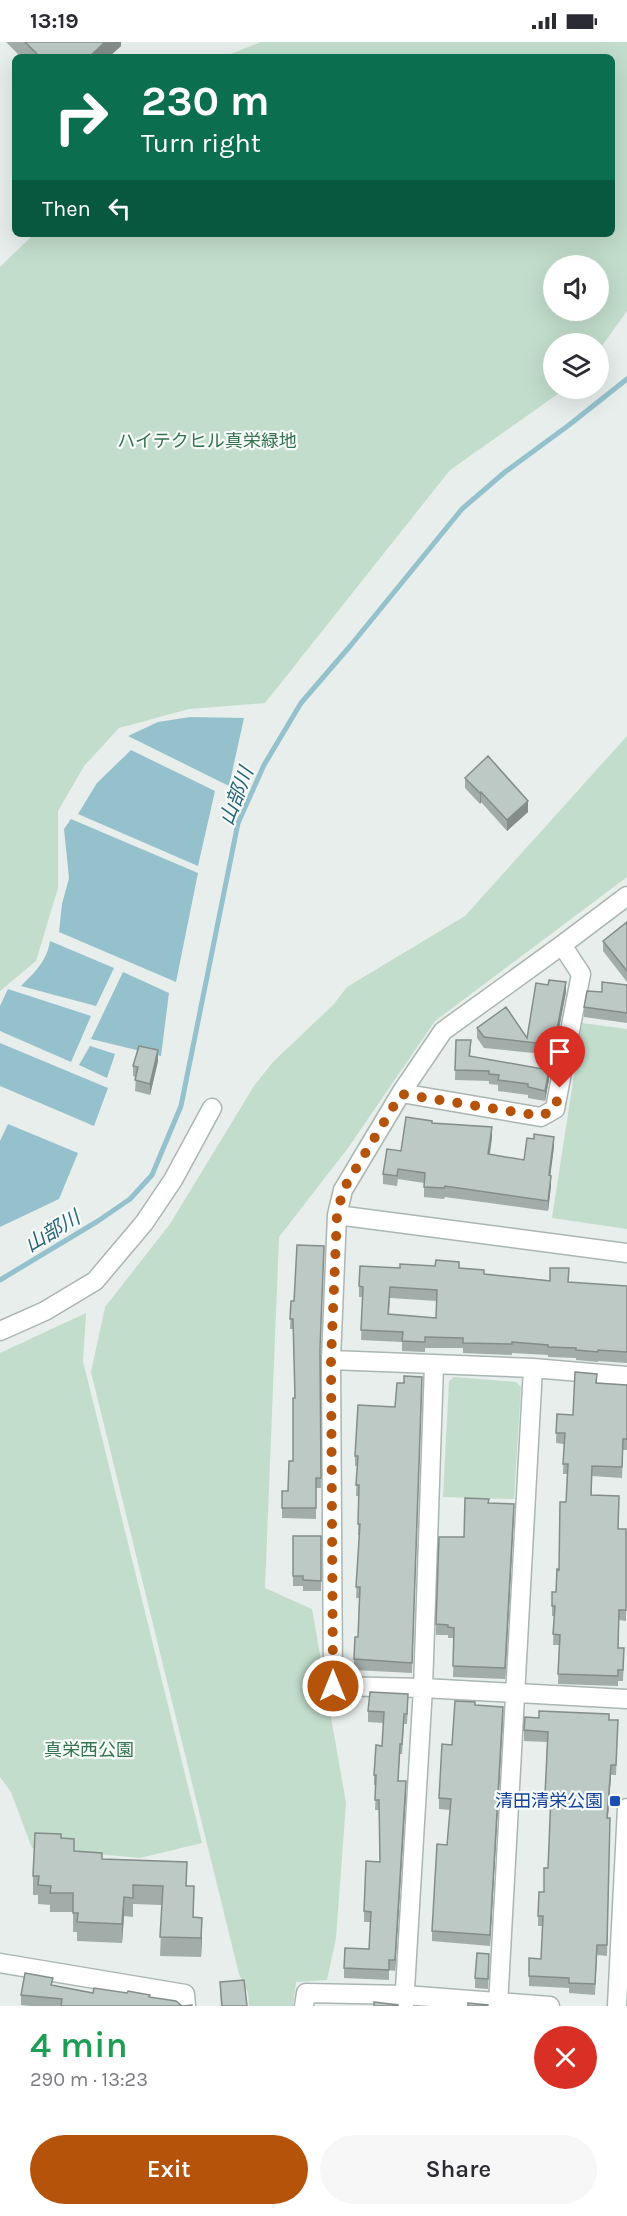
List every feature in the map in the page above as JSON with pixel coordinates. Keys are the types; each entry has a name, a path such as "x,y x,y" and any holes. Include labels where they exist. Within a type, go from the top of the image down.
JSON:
{"street":[{"path":"627,896 443,1030 401,1094 343,1190 337,1215 331,1360 333,1686 515,1692 627,1699"},
{"path":"401,1094 541,1116 555,1109 581,974 562,945"},
{"path":"0,1331 45,1311 95,1281 144,1223 173,1180 212,1107"},
{"path":"337,1215 627,1253"},
{"path":"331,1360 533,1368 627,1376"},
{"path":"404,2000 423,1688 434,1365"},
{"path":"499,2004 533,1368"},
{"path":"617,2006 627,1808"},
{"path":"0,1963 185,1994 186,2006"},
{"path":"304,2006 306,1993 550,2006"}],"green space":[{"name":"ハイテクヒル真栄緑地","path":"261,42 627,42 627,311 609,336 609,333 543,333 543,399 551,399 450,470 265,703 189,709 119,728 84,766 58,811 58,888 36,961 0,991 0,267 31,237 615,237 615,54 231,54"},
{"path":"627,736 627,877 435,1021 348,1148 279,1237 265,1588 312,1609 346,1803 336,1938 327,1980 296,1982 293,2006 249,2006 248,1993 239,1974 91,1372 105,1307 170,1224 254,1086 273,1062 334,1004 347,987 465,916"},
{"path":"582,1023 627,1029 627,1229 552,1218"},
{"name":"真栄西公園","path":"86,1313 83,1361 202,1843 140,1858 32,1848 11,1792 0,1777 0,1353"},
{"path":"454,1377 516,1382 521,1387 514,1499 443,1497 449,1381"}],"water":[{"path":"190,717 244,718 229,786 128,736 158,722"},
{"path":"131,750 215,791 198,866 78,814 97,783"},
{"path":"71,819 198,873 176,982 59,932 62,904 69,878 64,829"},
{"path":"50,941 114,968 96,1006 21,986 36,971"},
{"path":"123,972 169,993 161,1056 91,1039"},
{"path":"8,989 91,1016 71,1062 0,1031 0,1006"},
{"path":"0,1043 108,1088 94,1126 0,1086"},
{"path":"90,1046 115,1054 107,1078 79,1065"},
{"path":"8,1124 78,1153 59,1199 0,1227 0,1141"}],"building":[{"path":"25,42 105,42 92,54 37,54"},
{"path":"488,756 528,801 507,820 465,778"},
{"path":"627,922 627,971 603,941"},
{"path":"549,980 566,982 554,1045 484,1037 477,1028 506,1007 527,1038 536,983 548,985"},
{"path":"602,982 627,985 627,1013 584,1007 587,991 602,992"},
{"path":"456,1040 471,1040 469,1056 549,1070 545,1091 528,1087 528,1084 498,1080 499,1075 489,1074 489,1071 455,1070"},
{"path":"139,1046 158,1050 150,1084 135,1080 138,1067 133,1066"},
{"path":"406,1117 432,1121 432,1123 492,1127 488,1154 524,1160 527,1138 534,1139 534,1134 554,1137 548,1201 445,1186 444,1188 424,1187 425,1173 398,1169 397,1176 383,1174 387,1149 401,1151"},
{"path":"297,1245 324,1246 320,1349 321,1478 316,1478 316,1508 282,1508 282,1491 288,1491 289,1461 293,1461 293,1398 295,1398 293,1319 290,1319 291,1301 294,1301"},
{"path":"436,1260 459,1262 459,1268 484,1270 484,1274 550,1281 550,1268 569,1268 568,1282 627,1286 627,1352 598,1350 598,1352 512,1342 512,1344 463,1343 463,1338 425,1337 425,1342 402,1341 403,1332 361,1330 363,1287 359,1286 360,1266 400,1268 400,1264 435,1266","holes":["390,1287 437,1290 436,1318 388,1314"]},
{"path":"575,1372 597,1374 596,1383 627,1385 627,1439 623,1439 622,1467 592,1466 591,1495 619,1496 618,1529 626,1529 626,1610 619,1610 618,1648 624,1648 623,1670 618,1670 618,1676 558,1674 560,1635 553,1634 555,1606 552,1606 552,1592 556,1592 557,1569 559,1570 560,1502 566,1502 568,1464 563,1464 565,1433 556,1433 557,1414 573,1415"},
{"path":"404,1376 422,1377 412,1663 354,1659 355,1637 358,1637 360,1587 356,1587 360,1524 358,1524 359,1485 356,1485 358,1456 355,1456 358,1405 395,1407 397,1383 404,1383"},
{"path":"465,1498 489,1499 488,1503 514,1504 505,1668 453,1666 454,1628 436,1624 439,1537 464,1537"},
{"path":"293,1536 321,1536 321,1581 303,1580 303,1576 293,1576"},
{"path":"370,1692 408,1694 407,1714 404,1714 402,1744 400,1744 398,1781 406,1781 395,1960 389,1960 389,1970 344,1968 345,1948 369,1949 371,1912 364,1911 366,1861 380,1862 379,1800 375,1800 376,1775 374,1775 376,1745 382,1746 384,1712 368,1711"},
{"path":"455,1701 503,1707 490,1935 432,1931 437,1844 447,1845 451,1799 439,1798 442,1744 452,1745"},
{"path":"539,1711 609,1714 609,1720 618,1720 616,1765 611,1765 607,1818 610,1818 607,1945 597,1945 595,1984 569,1983 569,1978 529,1976 529,1958 541,1959 543,1916 538,1916 539,1892 544,1892 544,1868 548,1868 551,1795 545,1795 548,1732 524,1730 525,1717 539,1718"},
{"path":"35,1833 61,1834 61,1838 74,1839 74,1851 102,1853 102,1859 187,1862 186,1886 194,1886 193,1917 202,1918 201,1938 160,1937 163,1886 133,1885 133,1898 124,1897 122,1924 77,1922 78,1913 73,1913 73,1893 50,1893 51,1886 38,1885 39,1876 33,1876"},
{"path":"477,1953 489,1954 488,1979 475,1978"},
{"path":"25,1973 53,1978 51,1985 93,1993 94,1988 127,1993 128,1991 176,2001 182,2006 61,2006 62,1999 21,1995"},
{"path":"244,1980 247,2006 222,2006 220,1982"},
{"path":"374,2002 398,2005 398,2006 374,2006"},
{"path":"468,2003 488,2005 488,2006 468,2006"}],"waterway":[{"name":"山部川","path":"0,1280 130,1199 152,1175 181,1106 238,823 264,765 301,703 462,509 505,472 627,379"}],"place":[{"name":"清田清栄公園","path":"615,1801"}],"route":[{"path":"333,1686 331,1360 337,1215 343,1190 401,1094 541,1116 555,1109 560,1088"}]}
